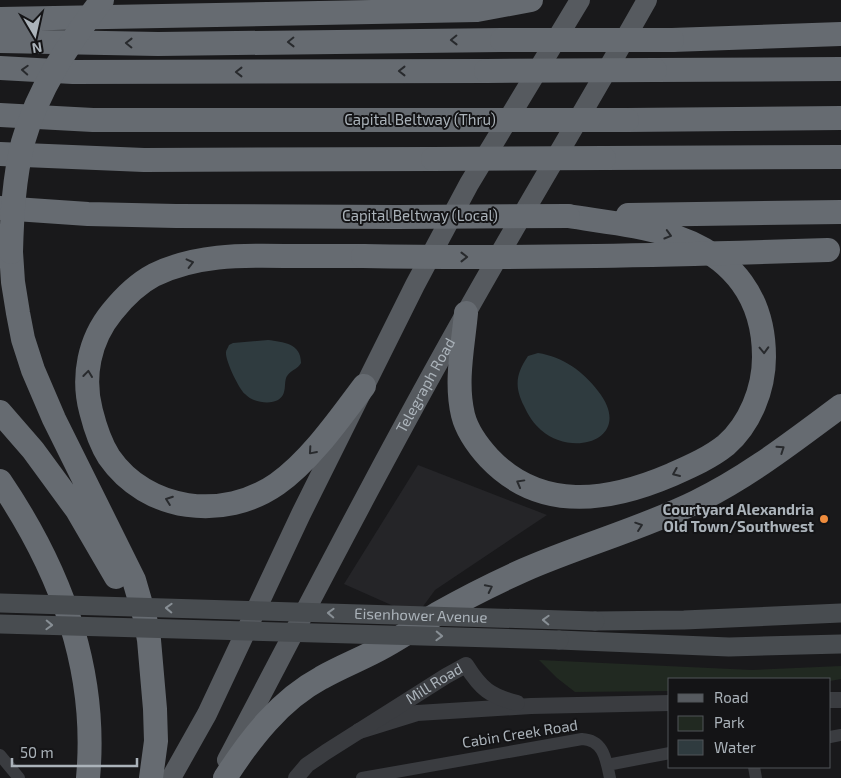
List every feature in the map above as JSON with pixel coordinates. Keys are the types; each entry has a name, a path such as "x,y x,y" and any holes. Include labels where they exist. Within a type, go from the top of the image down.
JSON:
{"highway":[{"path":"102,0 63,54 27,132 16,181 12,214 13,282 23,339 33,370 54,418 134,580 149,640 156,741 151,778"},
{"path":"0,19 477,10 531,0"},
{"path":"0,41 158,44 672,40 841,34"},
{"path":"0,68 73,72 841,69"},
{"name":"Capital Beltway (Thru)","path":"0,115 93,120 841,118"},
{"path":"0,154 144,160 841,157"},
{"name":"Capital Beltway (Local)","path":"0,208 88,214 166,216 737,215 841,212"},
{"path":"466,313 460,380 463,415 469,432 479,447 499,468 516,481 530,488 566,498 603,496 655,482 685,469 726,444 741,427 752,410 758,395 764,366 760,320 755,304 746,288 736,274 710,251 688,241 640,227 568,216"},
{"path":"364,386 333,426 293,472 276,486 255,497 232,505 208,508 182,505 160,497 140,486 122,471 110,457 94,422 86,380 97,335 108,316 126,295 154,275 186,264 219,256 623,257 834,250"},
{"path":"225,778 249,743 272,717 294,695 320,678 385,646 437,614 523,570 578,547 662,518 698,501 738,479 841,406"},
{"path":"0,412 33,450 77,510 108,562 133,616 151,675"},
{"path":"0,481 36,540 66,609 75,638 83,666 88,699 90,736 88,778"},
{"path":"245,778 274,737 297,713 322,691 350,674 385,646"}],"main road":[{"path":"171,778 207,714 301,514 364,386 469,184 580,0"},
{"name":"Telegraph Road","path":"218,778 354,518 466,313 647,0"},
{"name":"Eisenhower Avenue","path":"0,603 595,621 664,621 841,613"},
{"name":"Eisenhower Avenue","path":"0,624 559,640 729,647 841,644"}],"street":[{"name":"Mill Road","path":"296,778 307,766 359,731 466,665 474,677 498,698 532,706"},
{"name":"Mill Road","path":"359,731 417,713 532,706 668,703"},
{"name":"Cabin Creek Road","path":"362,778 582,738 599,745 603,751 610,778"},
{"path":"607,765 668,753"},
{"path":"0,755 19,778"}],"shaded area":[{"path":"418,465 547,515 435,590 416,616 344,584"}],"green space":[{"path":"539,660 752,670 841,666 841,679 831,681 831,678 668,678 668,691 575,692"}],"water":[{"path":"268,340 295,347 300,356 301,363 287,376 283,395 274,402 256,401 248,397 236,381 226,356 229,345 233,343"},
{"path":"538,353 556,358 572,366 586,377 598,391 608,407 609,421 605,432 596,439 583,443 569,443 554,439 541,430 531,419 521,399 518,380 528,356"}],"place":[{"name":"Courtyard Alexandria Old Town/Southwest","path":"824,519"}]}
